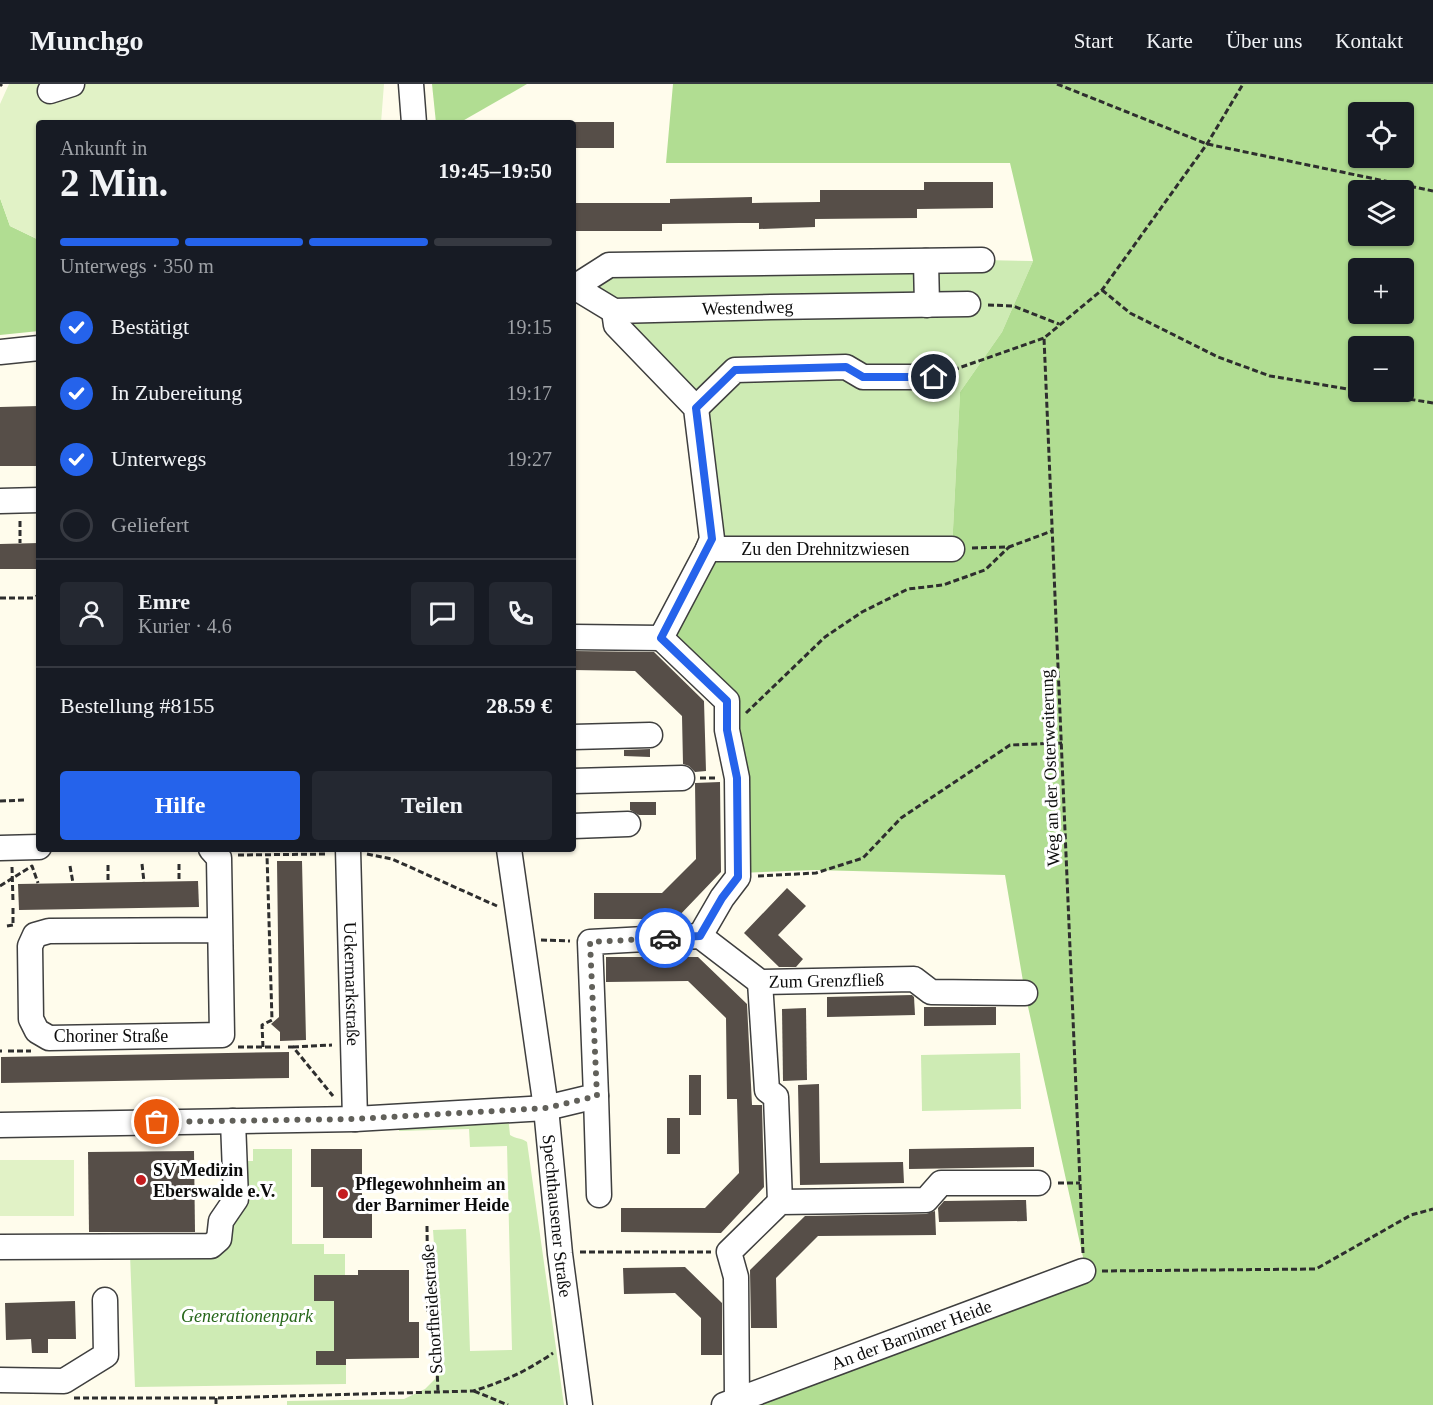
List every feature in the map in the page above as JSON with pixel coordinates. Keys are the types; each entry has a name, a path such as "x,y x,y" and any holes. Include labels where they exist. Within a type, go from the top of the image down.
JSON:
{"street":[{"path":"411,84 414,120"},
{"path":"576,287 609,265 982,260"},
{"path":"926,261 927,305"},
{"path":"576,289 614,311 616,325 696,408 712,539 661,638"},
{"name":"Westendweg","path":"614,311 771,306 968,304"},
{"path":"0,352 36,348"},
{"path":"696,408 735,370 846,367 863,377 934,377"},
{"path":"0,501 36,500"},
{"name":"Zu den Drehnitzwiesen","path":"708,549 952,549"},
{"path":"576,637 661,638 727,701 727,730 737,778 738,877 722,898 700,936 590,942 599,1195"},
{"path":"576,737 650,735"},
{"path":"576,781 682,778"},
{"path":"576,826 628,824"},
{"path":"6,857 36,848"},
{"name":"Choriner Straße","path":"219,852 222,1035 49,1038 37,1031 31,1019 30,946 35,935 49,931 220,930"},
{"name":"Uckermarkstraße","path":"348,852 355,1119"},
{"name":"Spechthausener Straße","path":"509,852 546,1108 560,1254 580,1405"},
{"name":"Zum Grenzfließ","path":"700,936 760,982 914,979 932,992 1026,993"},
{"path":"760,982 767,1090 776,1097 780,1202"},
{"path":"0,1125 355,1119 546,1108 597,1096"},
{"path":"0,1247 211,1246 219,1239 221,1221 236,1199 233,1121"},
{"path":"729,1252 780,1202 926,1200 941,1183 1038,1183"},
{"name":"An der Barnimer Heide","path":"729,1252 736,1277 731,1402 1083,1271"},
{"path":"0,1380 33,1370 64,1381 106,1355 105,1300"}],"path":[{"path":"1057,84 1207,144 1433,191"},
{"path":"934,377 1044,338 1101,290 1207,144 1244,84"},
{"path":"1101,290 1130,313 1218,357 1270,376 1348,389"},
{"path":"968,304 1013,306 1059,324"},
{"name":"Weg an der Osterweiterung","path":"1044,338 1083,1271"},
{"path":"1414,400 1433,403"},
{"path":"20,519 20,543"},
{"path":"952,549 1009,547 1053,531"},
{"path":"727,730 825,637 862,612 908,589 943,585 985,570 1009,547"},
{"path":"0,598 36,596"},
{"path":"738,877 816,873 863,858 902,818 1010,745 1062,743"},
{"path":"682,778 737,778"},
{"path":"0,801 25,800"},
{"path":"219,852 262,855 328,852"},
{"path":"356,852 392,859 518,915"},
{"path":"263,1047 262,1024 272,1020 267,855"},
{"path":"6,857 12,878 13,902"},
{"path":"142,864 144,882"},
{"path":"179,864 179,881"},
{"path":"108,865 108,882"},
{"path":"0,886 32,866 38,883"},
{"path":"70,866 73,883"},
{"path":"8,926 13,925 13,908"},
{"path":"521,939 590,942"},
{"path":"288,1047 332,1046"},
{"path":"293,1047 333,1096"},
{"path":"1083,1271 1316,1269 1411,1215 1433,1209"},
{"name":"Schorfheidestraße","path":"427,1226 428,1311 435,1317 438,1392"},
{"path":"560,1254 729,1252"},
{"path":"72,1398 216,1398 473,1391 528,1370 556,1351 570,1331"},
{"path":"473,1391 508,1405"},
{"path":"216,1398 216,1405"}],"green space":[{"path":"9,84 384,84 381,120 36,120 36,239 10,226 0,198 0,104"},
{"path":"432,84 527,84 464,120 436,120"},
{"path":"673,84 1433,84 1433,1405 754,1405 1085,1266 1025,993 1005,875 815,870 740,873 735,697 673,634 708,549 952,549 960,392 1002,332 1033,261 1010,163 666,163"},
{"path":"0,198 10,226 36,239 36,331 0,335"},
{"path":"1033,261 1002,332 960,392 952,549 708,549 695,408 576,288 609,265"},
{"path":"1020,1053 1021,1109 922,1111 921,1055"},
{"path":"508,1115 510,1135 527,1142 564,1405 287,1405 287,1401 404,1399 425,1389 435,1379 442,1357 433,1230 466,1229 470,1351 512,1350 507,1146 470,1147 469,1129 399,1131 398,1120"},
{"name":"Generationenpark","path":"253,1149 292,1149 292,1244 324,1244 324,1254 345,1254 345,1275 314,1276 314,1300 334,1301 334,1351 316,1351 316,1365 346,1365 346,1384 135,1387 130,1254 212,1255 242,1161 253,1161"},
{"path":"0,1160 74,1160 74,1216 0,1216"}],"building":[{"path":"576,122 614,122 614,148 576,148"},
{"path":"924,182 993,182 993,208 917,209 917,218 815,219 815,227 759,229 759,223 662,224 662,231 576,231 576,203 670,203 670,199 752,197 752,203 820,202 820,190 924,190"},
{"path":"36,406 36,466 0,466 0,407"},
{"path":"36,543 36,569 0,569 0,544"},
{"path":"576,651 654,652 704,701 706,771 695,772 683,764 682,716 635,671 576,670"},
{"path":"650,749 650,757 624,756 624,750"},
{"path":"720,782 721,872 676,919 594,919 594,893 662,893 696,859 695,783"},
{"path":"630,802 656,802 656,815 639,815 630,810"},
{"path":"277,861 302,861 306,1040 280,1041 280,1032 271,1024 279,1017"},
{"path":"198,881 199,907 19,910 18,884"},
{"path":"787,888 806,906 778,935 803,959 796,967 779,967 744,933"},
{"path":"606,957 698,957 747,1004 752,1105 762,1105 764,1187 721,1233 621,1232 621,1208 705,1208 739,1173 737,1099 727,1099 726,1018 688,981 606,982"},
{"path":"912,995 915,1015 827,1017 827,997"},
{"path":"924,1007 996,1007 996,1025 924,1026"},
{"path":"806,1008 807,1080 783,1081 782,1009"},
{"path":"289,1052 289,1078 1,1083 1,1057"},
{"path":"689,1075 701,1075 701,1115 689,1115"},
{"path":"819,1084 820,1163 903,1162 904,1183 800,1185 798,1085"},
{"path":"667,1118 680,1118 680,1154 667,1154"},
{"path":"1034,1147 1034,1167 909,1169 909,1149"},
{"name":"Pflegewohnheim an der Barnimer Heide","path":"311,1149 362,1149 362,1201 372,1201 372,1238 323,1238 323,1187 311,1187"},
{"name":"SV Medizin Eberswalde e.V.","path":"194,1151 195,1232 89,1232 88,1152"},
{"path":"1026,1200 1027,1221 939,1222 938,1208 944,1201"},
{"path":"935,1211 936,1235 818,1236 776,1278 777,1328 751,1328 750,1270 805,1216 926,1214"},
{"path":"685,1267 722,1303 722,1355 701,1355 701,1318 675,1293 624,1294 623,1268"},
{"path":"358,1270 409,1270 409,1322 419,1322 419,1358 346,1359 346,1365 316,1365 316,1351 334,1351 334,1301 314,1301 314,1275 358,1275"},
{"path":"75,1301 76,1339 48,1339 48,1353 32,1353 31,1339 6,1340 5,1303"}],"way so far":[{"path":"157,1122 355,1119 546,1108 597,1096 590,942 665,938"}],"place":[{"name":"SV Medizin Eberswalde e.V.","path":"141,1180"},
{"name":"Pflegewohnheim an der Barnimer Heide","path":"343,1194"}],"route":[{"path":"665,938 700,936 722,898 738,877 737,778 727,730 727,701 661,638 712,539 696,408 735,370 846,367 863,377 934,377"}]}
